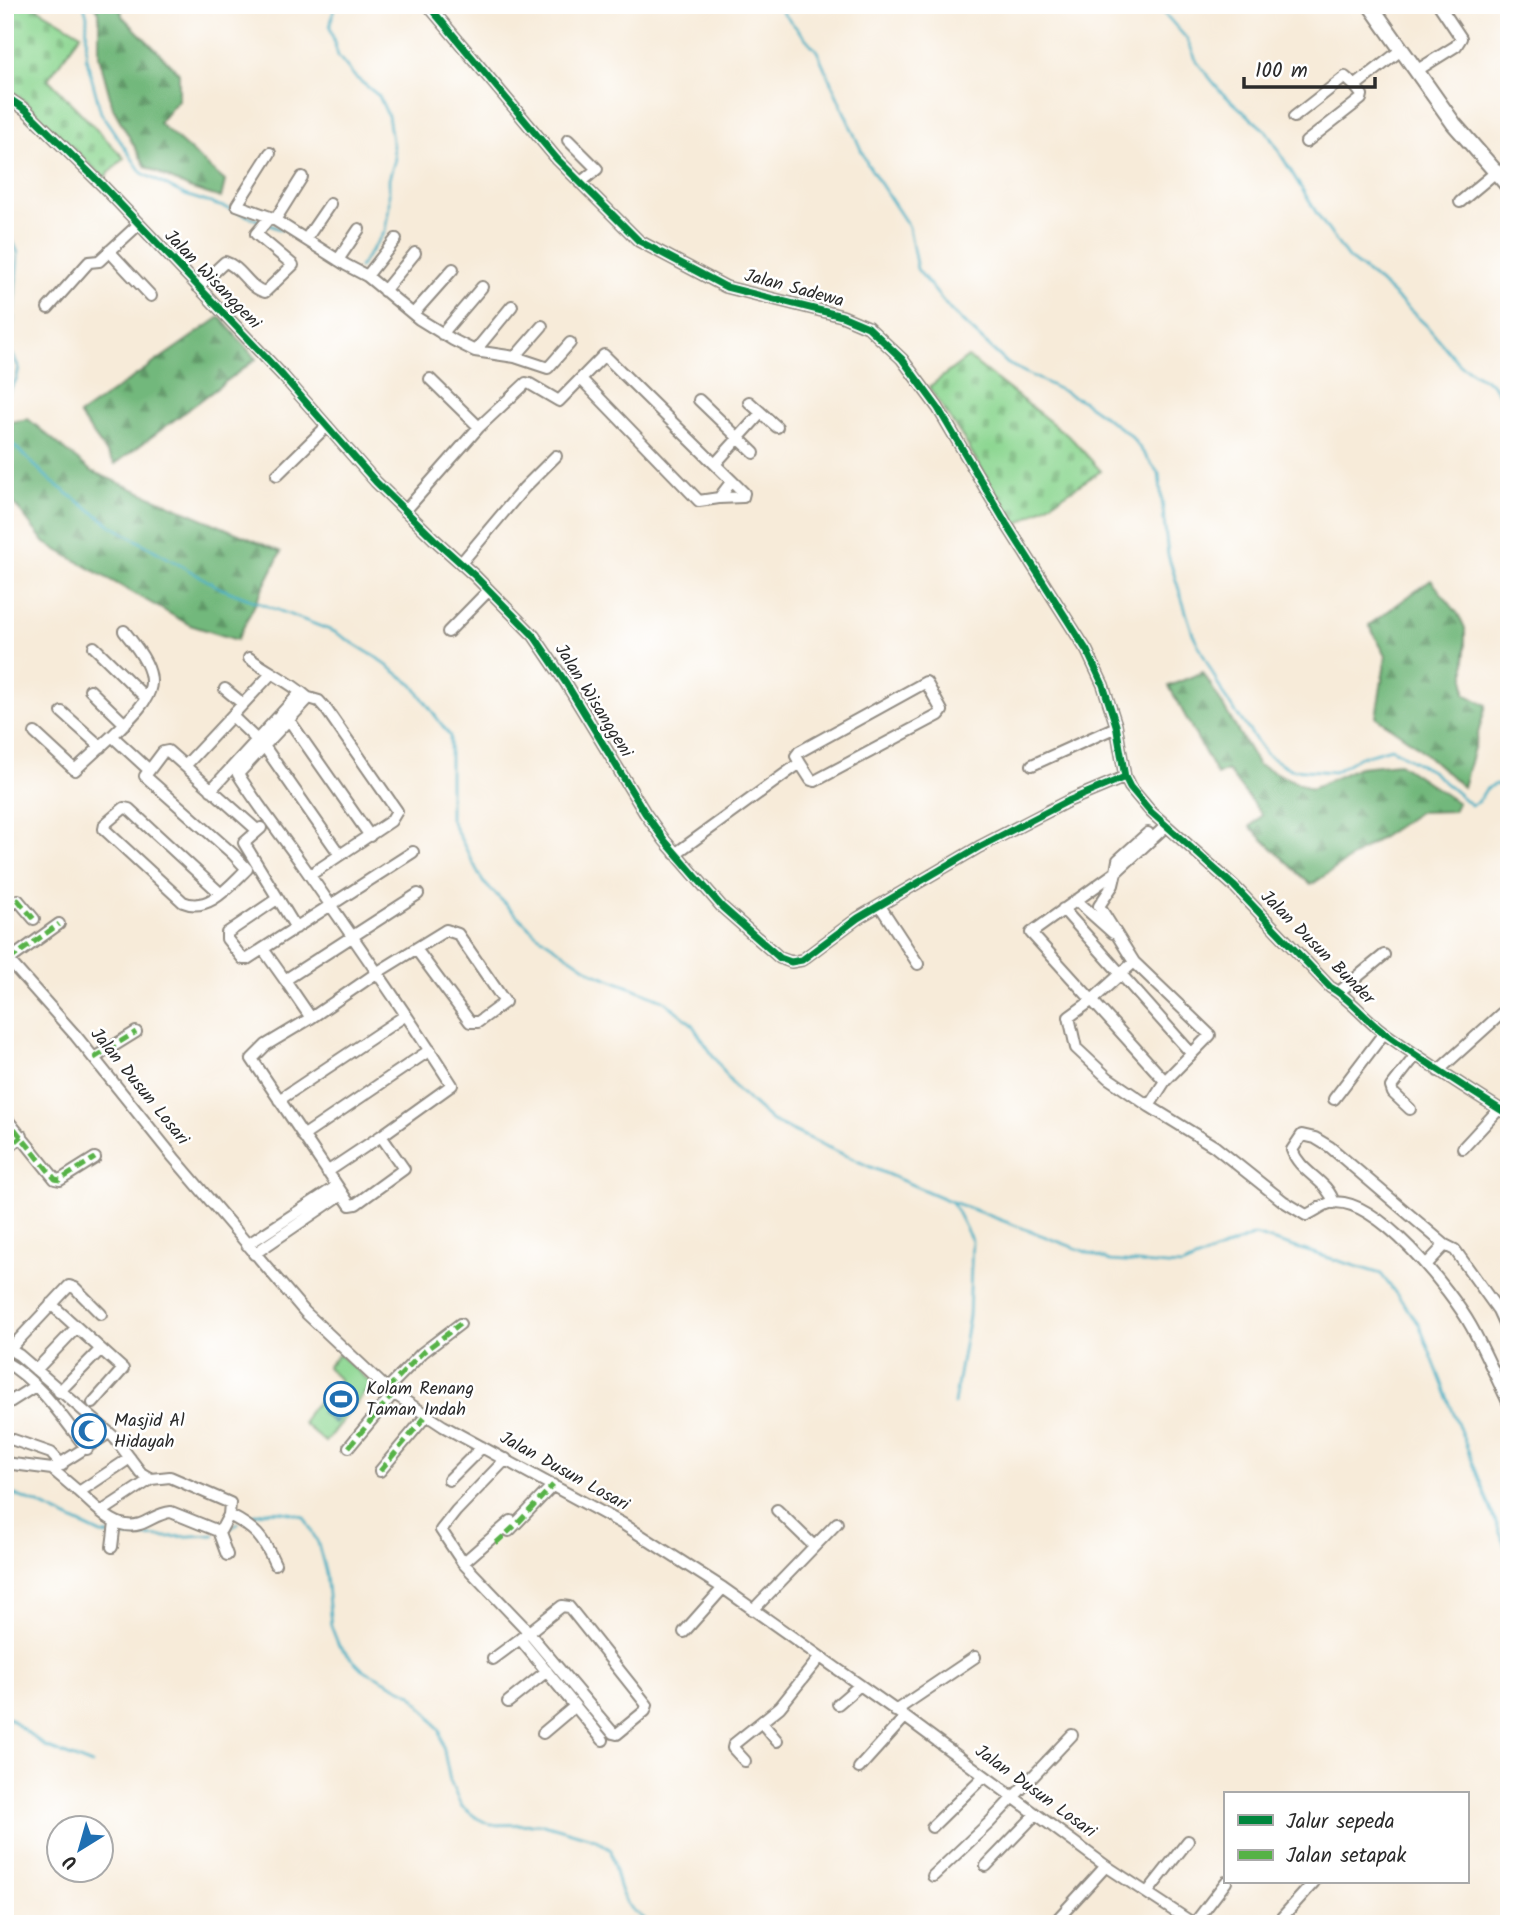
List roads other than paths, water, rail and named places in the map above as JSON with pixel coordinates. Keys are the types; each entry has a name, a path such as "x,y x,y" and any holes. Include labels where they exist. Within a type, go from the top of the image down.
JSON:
{"street":[{"name":"Jalan Sadewa","path":"428,5 535,134 639,241 704,277 749,294 842,316 868,327 884,340 915,375 938,408 1007,525 1087,651 1103,685 1116,727 1125,777"},
{"path":"1370,5 1454,124 1509,187"},
{"path":"1416,71 1456,46 1461,38 1439,5"},
{"path":"1355,86 1401,50"},
{"path":"1294,117 1345,77 1362,94 1361,99 1306,142"},
{"name":"Jalan Wisanggeni","path":"5,96 26,110 62,145 283,376 359,464 534,636 551,659 645,813 676,855 722,907 786,961 802,960 880,905 991,840 1068,801 1125,777"},
{"path":"568,140 597,169 580,183"},
{"path":"270,153 237,205 271,219 365,275 413,314 442,334 475,351 515,357 548,368 570,343"},
{"path":"1460,202 1496,172"},
{"path":"198,286 225,262 233,265 258,290 265,292 293,265 256,234 271,219 302,177"},
{"path":"306,239 330,204"},
{"path":"48,308 89,262 99,261 138,225"},
{"path":"342,263 359,229"},
{"path":"365,275 396,239"},
{"path":"109,251 151,296"},
{"path":"384,290 415,253"},
{"path":"413,314 453,269"},
{"path":"442,334 482,287"},
{"path":"475,351 512,306"},
{"path":"515,357 542,326"},
{"path":"405,511 479,427 526,383 559,401 604,355 732,481 743,496 699,501 581,379"},
{"path":"430,379 479,427"},
{"path":"699,400 754,453"},
{"path":"749,402 777,427"},
{"path":"715,464 761,413"},
{"path":"277,475 327,426"},
{"path":"461,563 524,488 556,456"},
{"path":"719,498 732,481"},
{"path":"449,632 489,590"},
{"path":"35,733 75,770 141,707 151,681 149,666 124,631"},
{"path":"94,647 146,698"},
{"path":"249,658 305,695 319,701 397,811 391,821 310,875"},
{"path":"185,766 271,674"},
{"path":"926,682 942,711 814,780 811,780 800,763 796,756 799,752 926,682"},
{"path":"226,689 243,704"},
{"path":"90,690 125,724"},
{"path":"211,790 289,720 305,695"},
{"path":"305,695 261,743 238,774 378,972 452,1086 327,1172"},
{"path":"62,712 101,747"},
{"path":"232,716 261,743 340,855"},
{"path":"289,720 370,836"},
{"path":"1032,765 1116,727"},
{"path":"112,736 148,769"},
{"path":"257,830 165,751 148,769 145,776 251,867 296,928"},
{"path":"676,855 800,763"},
{"name":"Jalan Dusun Bunder","path":"1125,777 1137,796 1163,824 1234,886 1364,1018 1438,1071 1504,1112"},
{"path":"220,893 129,809 124,808 104,824 104,829 183,902 198,906 207,904 251,867"},
{"path":"233,854 257,830 272,821"},
{"path":"1097,920 1099,906 1113,885 1118,860 1163,824"},
{"path":"244,843 251,867"},
{"path":"277,899 226,934 226,939 243,959 332,906 413,852"},
{"path":"1116,872 1031,933 1165,1081"},
{"path":"285,980 418,894"},
{"path":"5,909 18,900 34,919"},
{"path":"1076,900 1121,939"},
{"path":"880,905 918,964"},
{"path":"1099,906 1134,962 1210,1035 1165,1081 1149,1107"},
{"path":"1063,909 1191,1053"},
{"path":"7,958 59,923"},
{"path":"381,1136 404,1169 353,1205 348,1203 253,1062 253,1057 266,1045 311,1018 378,972 446,930 455,932 505,1002 478,1023 470,1022 416,949"},
{"path":"263,949 311,1018"},
{"path":"1339,992 1384,955"},
{"name":"Jalan Dusun Losari","path":"7,958 94,1058 305,1312 390,1391 426,1416 623,1524 723,1588 1182,1920 1194,1924"},
{"path":"1134,962 1091,1002 1069,1017 1076,1048 1108,1078 1149,1107 1214,1146 1283,1201 1306,1215 1328,1203 1334,1203 1366,1212 1393,1231 1426,1265 1470,1324 1509,1404"},
{"path":"1438,1071 1502,1013"},
{"path":"279,1100 406,1015"},
{"path":"94,1058 136,1032"},
{"path":"1335,1099 1384,1032"},
{"path":"303,1136 430,1050"},
{"path":"1410,1108 1393,1093 1391,1087 1416,1055"},
{"path":"1463,1148 1504,1112"},
{"path":"5,1117 58,1180 95,1158"},
{"path":"1334,1203 1330,1192 1296,1162 1292,1150 1302,1135 1315,1138 1330,1147 1455,1250 1498,1310 1509,1334"},
{"path":"5,1151 22,1136"},
{"path":"250,1249 339,1190"},
{"path":"1426,1265 1446,1245"},
{"path":"102,1314 72,1286 66,1288 8,1348 109,1433 141,1473 151,1479"},
{"path":"51,1304 123,1369 93,1403"},
{"path":"349,1447 422,1353 460,1324"},
{"path":"36,1370 76,1328"},
{"path":"59,1392 101,1349"},
{"path":"5,1362 17,1368 35,1386 87,1449"},
{"path":"5,1405 35,1386"},
{"path":"380,1471 426,1416"},
{"path":"5,1463 57,1467 109,1433"},
{"path":"5,1437 51,1453 57,1467 114,1525 136,1525 162,1513 171,1512 219,1534 227,1555"},
{"path":"449,1480 482,1447"},
{"path":"79,1492 130,1458"},
{"path":"493,1659 524,1635 562,1606 569,1607 647,1708 615,1735 524,1635 463,1563 441,1530 506,1459"},
{"path":"101,1512 151,1479 170,1477 226,1501 231,1507 219,1534"},
{"path":"496,1543 553,1485"},
{"path":"777,1510 814,1546"},
{"path":"229,1515 248,1525 260,1536 275,1564"},
{"path":"463,1563 511,1521"},
{"path":"753,1610 837,1523"},
{"path":"112,1545 114,1525"},
{"path":"684,1632 723,1588"},
{"path":"524,1635 547,1671 603,1740"},
{"path":"745,1760 733,1745 780,1707 820,1657"},
{"path":"859,1768 900,1714 975,1657"},
{"path":"508,1702 547,1671"},
{"path":"838,1704 859,1686"},
{"path":"542,1732 575,1706"},
{"path":"762,1723 777,1741"},
{"path":"933,1876 1013,1798 1072,1735"},
{"path":"932,1827 983,1777"},
{"path":"986,1866 1035,1815"},
{"path":"1147,1893 1188,1841"},
{"path":"1054,1924 1107,1866"},
{"path":"1194,1924 1224,1884"},
{"path":"1276,1924 1312,1884"}],"water":[{"path":"329,1404 341,1414 334,1423 321,1412"}],"waterway":[{"path":"84,5 87,16 86,57 101,113 142,173 185,195 262,222"},
{"path":"335,5 330,27 338,56 355,77 379,96 388,116 395,159 389,179 389,207 385,231 359,268"},
{"path":"776,5 817,51 867,163 909,227 917,269 951,311 1008,364 1081,400 1130,435 1159,474 1168,555 1193,634 1224,696 1266,754 1290,769 1334,772 1360,757 1391,748 1431,771 1471,805 1478,802 1486,789 1495,784 1509,788"},
{"path":"1157,5 1187,39 1197,62 1221,92 1267,132 1319,217 1348,258 1382,284 1426,325 1459,364 1492,384 1509,406"},
{"path":"5,222 18,253 11,351 19,368 16,380 5,398"},
{"path":"268,224 281,230"},
{"path":"319,254 352,274"},
{"path":"5,432 8,440 52,482 112,526 220,588 335,632 413,685 450,736 450,818 483,882 535,933 594,973 663,1000 691,1023 735,1088 772,1121 952,1202 972,1241 969,1316 954,1404"},
{"path":"953,1202 1110,1261 1181,1266 1255,1235 1381,1274 1419,1324 1509,1556"},
{"path":"5,1491 101,1534 109,1535"},
{"path":"244,1519 273,1511 304,1517 318,1543 326,1574 331,1626 339,1646 362,1669 411,1694 428,1714 440,1731 450,1781 461,1806 491,1825 544,1824 595,1839 611,1850 618,1883 625,1900 651,1924"},
{"path":"224,1533 238,1523"},
{"path":"116,1536 214,1535"},
{"path":"5,1715 46,1747 92,1765"}],"place":[{"name":"Kolam Renang Taman Indah","path":"341,1399"},
{"name":"Masjid Al Hidayah","path":"89,1431"}]}
